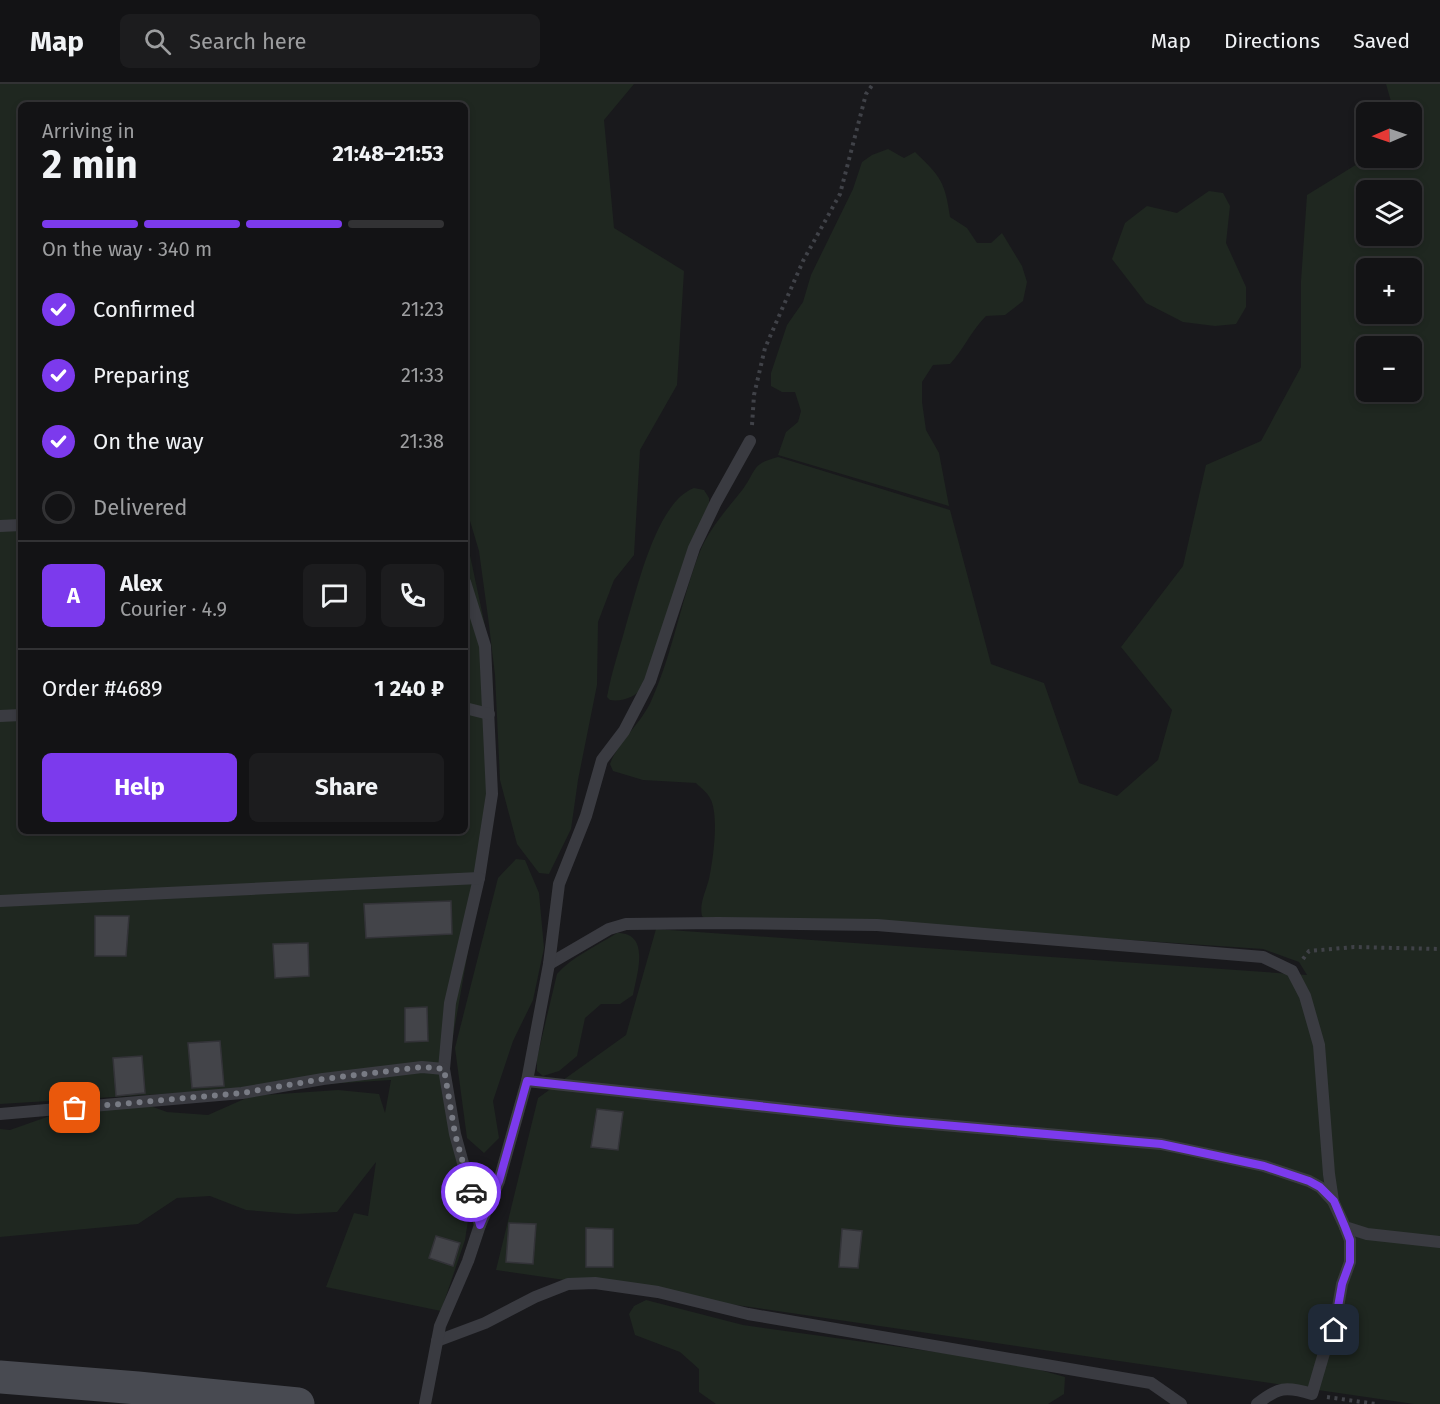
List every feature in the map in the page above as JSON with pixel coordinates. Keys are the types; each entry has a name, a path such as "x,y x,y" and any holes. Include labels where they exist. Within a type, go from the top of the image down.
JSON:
{"street":[{"path":"0,1377 298,1404"}],"lane":[{"path":"424,1404 440,1326 499,1181 527,1081 549,964 559,884 586,816 602,760 624,731 650,681 694,548 716,502 750,441"},
{"path":"0,526 18,525"},
{"path":"468,592 485,646 492,794 479,878 450,1003 444,1069 455,1134 480,1225"},
{"path":"468,709 489,714"},
{"path":"0,716 18,715"},
{"path":"0,901 479,878"},
{"path":"549,964 609,929 626,924 718,923 889,926 1263,957 1292,971 1305,996 1319,1045 1329,1174 1334,1201 1350,1240 1350,1262 1342,1284 1334,1330 1324,1353 1312,1394 1292,1388 1271,1393 1257,1404"},
{"path":"0,1113 242,1093 323,1079 422,1067 444,1069"},
{"path":"527,1081 897,1121 1161,1144 1264,1166 1309,1181 1320,1187 1334,1201"},
{"path":"1345,1227 1367,1234 1440,1242"},
{"path":"437,1341 485,1323 568,1284 595,1283 658,1292 748,1314 1151,1383 1181,1404"}],"path":[{"path":"750,441 754,395 765,348 803,261 840,194 866,94 873,84"},
{"path":"1292,971 1309,951 1354,947 1440,949"},
{"path":"1312,1394 1376,1404"}],"shaded area":[{"path":"0,84 634,84 604,120 614,228 684,271 677,385 640,450 634,555 614,580 598,622 597,685 578,780 571,829 549,874 539,873 517,844 500,780 495,675 479,551 468,514 468,102 18,102 18,834 468,834 468,546 488,640 497,787 449,1059 441,1088 470,1208 465,1240 441,1311 326,1287 354,1213 368,1216 376,1162 337,1212 296,1214 246,1210 210,1196 177,1198 138,1224 0,1237 0,1129 10,1130 61,1112 145,1104 167,1112 208,1115 251,1096 338,1090 379,1094 385,1113 391,1080 0,1104"},
{"path":"1386,84 1440,84 1440,1404 1414,1404 496,1270 538,1098 626,1035 656,929 1307,975 1299,962 1263,949 833,920 707,920 702,916 701,907 714,850 715,817 710,797 696,783 643,780 613,771 610,764 652,699 666,663 699,554 707,537 756,468 763,462 778,457 950,510 991,664 1044,683 1079,783 1117,796 1158,760 1172,710 1121,647 1183,566 1206,465 1261,441 1301,367 1301,281 1307,195 1356,165 1356,168 1422,168 1422,102 1391,102"},
{"path":"888,149 904,158 915,152 931,168 944,188 950,217 967,228 977,243 991,243 1002,233 1022,266 1027,282 1023,301 1005,315 986,316 950,364 933,365 922,382 926,430 939,453 949,506 778,455 786,432 798,422 801,411 795,392 782,392 771,386 771,373 787,325 803,302 811,275 853,189 862,162"},
{"path":"1209,191 1223,193 1230,206 1226,243 1246,287 1246,307 1236,324 1215,326 1183,322 1146,303 1112,259 1125,223 1147,206 1177,213"},
{"path":"694,488 704,490 709,498 709,506 643,686 629,698 610,700 607,697 613,669 650,549 669,510 681,496"},
{"path":"516,859 525,860 539,893 544,948 533,1000 513,1041 493,1101 499,1138 484,1153 467,1138 455,1048 498,878"},
{"path":"617,933 628,935 638,947 639,966 633,995 620,1004 601,1004 585,1018 577,1056 559,1071 543,1076 537,1071 537,1058 557,974 578,957"},
{"path":"646,1300 743,1325 1015,1363 1065,1377 1064,1394 1048,1404 716,1404 699,1392 699,1369 680,1352 635,1335 629,1314 634,1306"}],"building":[{"path":"451,901 452,934 366,938 364,904"},
{"path":"95,916 129,916 126,956 95,956"},
{"path":"308,943 309,976 275,978 273,944"},
{"path":"427,1007 428,1041 405,1042 405,1008"},
{"path":"220,1041 224,1086 192,1088 188,1043"},
{"path":"142,1056 145,1093 116,1096 113,1058"},
{"path":"597,1109 623,1112 618,1150 591,1147"},
{"path":"509,1223 536,1224 533,1264 506,1262"},
{"path":"586,1228 613,1229 613,1267 586,1267"},
{"path":"842,1229 862,1231 858,1268 839,1267"},
{"path":"436,1236 460,1243 453,1266 429,1258"}],"way so far":[{"path":"75,1108 242,1093 323,1079 422,1067 444,1069 455,1134 471,1192"}],"route":[{"path":"471,1192 480,1225 499,1181 527,1081 897,1121 1161,1144 1264,1166 1309,1181 1320,1187 1334,1201 1350,1240 1350,1262 1342,1284 1334,1330"}]}
